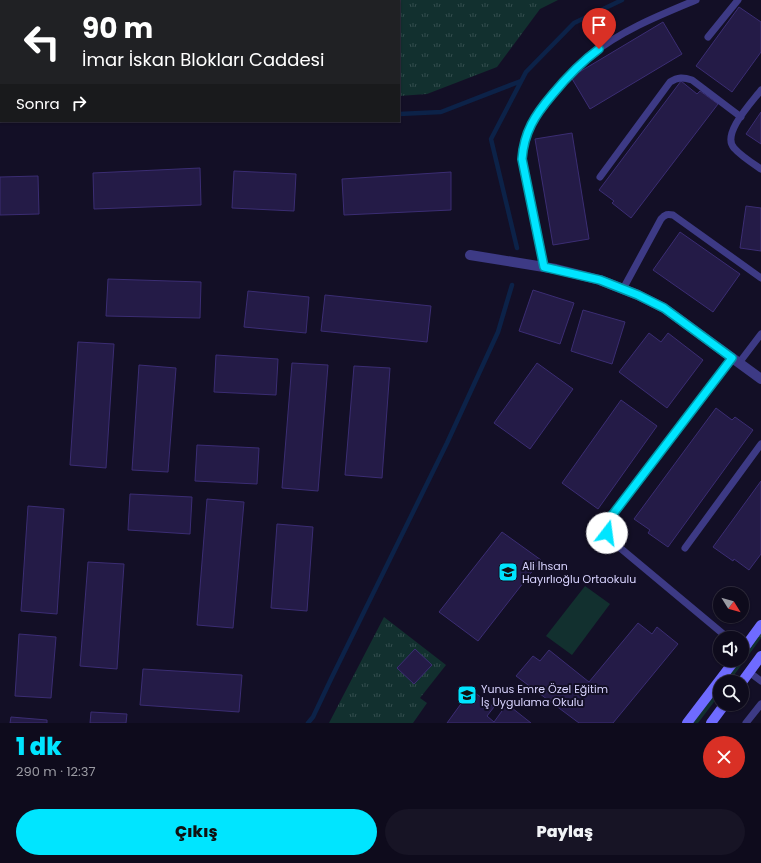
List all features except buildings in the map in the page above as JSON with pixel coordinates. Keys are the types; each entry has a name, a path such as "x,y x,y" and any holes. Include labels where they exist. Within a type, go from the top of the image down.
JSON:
{"street":[{"path":"470,255 544,267 600,280 638,295 664,308 761,379"},
{"path":"749,640 761,625"},
{"path":"747,675 761,656"},
{"path":"687,723 730,667"},
{"path":"710,723 719,711"}],"lane":[{"path":"544,267 522,159 524,142 535,117 542,105 574,70 607,42 657,17 696,0"},
{"path":"708,37 738,0"},
{"path":"600,177 670,82 675,79 686,78 692,80 741,116"},
{"path":"761,90 731,132 731,143 734,148 761,169"},
{"path":"623,289 661,219 663,216 669,214 673,215 761,278"},
{"path":"720,631 613,542 609,538 606,528 610,518 736,360 761,334"},
{"path":"685,548 761,444"},
{"path":"749,672 761,681"},
{"path":"746,723 761,704"}],"green space":[{"path":"400,0 558,0 540,9 497,67 427,94 400,96"},
{"path":"585,586 610,604 572,655 546,636"},
{"path":"384,617 446,665 420,698 427,703 413,723 329,723"},
{"path":"761,629 761,638 749,654 749,645"},
{"path":"732,667 740,667 734,675 726,675"},
{"path":"713,692 713,703 698,723 690,723"}],"waterway":[{"path":"517,248 491,139 526,72 574,23 622,0"},
{"path":"400,114 441,112 521,81"},
{"path":"308,723 313,717 447,443 498,332 512,285"}],"place":[{"name":"Ali İhsan Hayırlıoğlu Ortaokulu","path":"508,572"},
{"name":"Yunus Emre Özel Eğitim İş Uygulama Okulu","path":"467,695"}],"route":[{"path":"599,49 574,70 542,105 524,142 522,159 544,267 600,280 638,295 664,308 732,358 610,518 606,528 607,533"}]}
